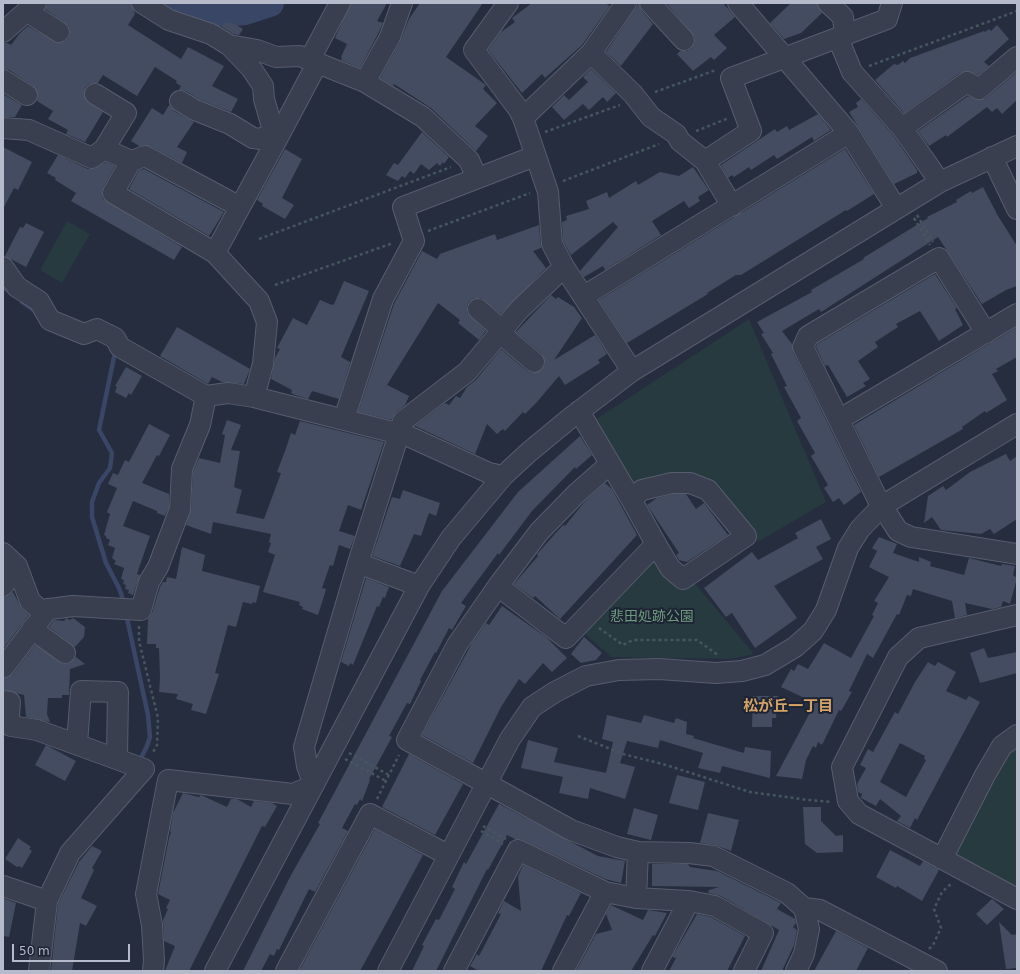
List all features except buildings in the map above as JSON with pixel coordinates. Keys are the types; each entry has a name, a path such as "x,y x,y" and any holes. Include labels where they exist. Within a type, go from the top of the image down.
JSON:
{"street":[{"path":"142,3 169,20 211,34 229,45 251,68 263,86 264,98 275,137"},
{"path":"215,253 314,60 340,3"},
{"path":"365,82 390,37 402,3"},
{"path":"508,3 474,50 519,110 523,118 546,187 552,244 564,267 632,371"},
{"path":"523,118 592,53 626,3"},
{"path":"650,3 684,40"},
{"path":"738,3 849,133 904,212"},
{"path":"828,3 843,17 842,37 852,72 902,128 940,182"},
{"path":"705,161 751,130 731,78 887,20 892,3"},
{"path":"3,32 32,7 59,32"},
{"path":"229,45 257,50 276,57 300,56 314,60 365,82 423,117 473,169"},
{"path":"592,53 651,117 676,134 680,141 705,161 732,206"},
{"path":"902,128 967,82 980,89 1017,57"},
{"path":"3,80 27,95"},
{"path":"3,128 29,130 92,158 104,149 126,113 95,94"},
{"path":"180,101 195,110 230,124 253,138 261,139 275,137"},
{"path":"584,296 849,133"},
{"path":"216,971 419,586 451,538 504,476 529,452 578,411 632,371 904,212 940,182 1017,146"},
{"path":"104,149 131,161"},
{"path":"240,206 145,156 131,161 113,193 215,253 255,296 267,322 263,364 254,397"},
{"path":"344,419 383,299 414,241 403,207 473,169 535,156"},
{"path":"992,157 1017,209"},
{"path":"986,333 939,258 808,336 803,347 882,506 898,530 911,537 1017,554"},
{"path":"3,267 17,287 39,302 50,320 84,334 97,329 115,338 120,347 206,396 228,393 254,397 408,436 489,473 504,476"},
{"path":"314,785 307,766 304,747 358,563 403,421 467,372 519,310 564,267"},
{"path":"478,309 534,362"},
{"path":"840,419 1017,314"},
{"path":"3,553 18,566 30,600 38,608 48,609 73,606 141,610 149,582 158,567 180,509 182,469 200,425 206,396"},
{"path":"578,411 632,499 670,568 682,579 746,536 708,490 690,483 672,483 642,490 632,499"},
{"path":"388,971 510,739 532,707 555,692 586,676 619,670 659,669 716,673 742,670 765,664 795,647 813,630 826,610 848,548 860,529 882,506 1017,424"},
{"path":"610,464 577,493 539,532 498,586 457,645 407,740 572,830 617,847 638,852 689,853 713,856 787,894 804,908 820,910 936,971"},
{"path":"498,586 566,638 656,544"},
{"path":"358,563 419,586"},
{"path":"3,586 18,566"},
{"path":"4,667 48,609"},
{"path":"1017,615 919,638 898,658 842,768 848,800 859,814 1017,900"},
{"path":"32,629 65,653"},
{"path":"77,743 81,691 118,692 117,758"},
{"path":"8,714 37,730 144,768 70,853 47,901 38,971"},
{"path":"942,859 998,752 1002,746 1017,735"},
{"path":"153,971 154,960 152,925 146,894 168,780 293,794 314,785"},
{"path":"286,971 370,814 448,855"},
{"path":"454,971 518,850 605,892 636,898 688,901 715,906 763,933 744,971"},
{"path":"636,898 638,852"},
{"path":"3,886 47,901"},
{"path":"563,971 605,892"},
{"path":"652,971 688,901"},
{"path":"796,971 804,954 809,929 804,908"}],"path":[{"path":"852,72 1017,11"},
{"path":"529,138 718,70"},
{"path":"275,285 412,237 744,113"},
{"path":"259,239 473,169"},
{"path":"904,212 939,258"},
{"path":"916,213 938,251 939,258"},
{"path":"141,610 139,615 139,640 158,718 157,745 144,768"},
{"path":"583,620 594,629 599,628 623,645 633,640 697,640 721,658"},
{"path":"578,736 623,754 666,765 750,792 825,802 848,800"},
{"path":"370,814 407,740"},
{"path":"346,752 389,775"},
{"path":"343,758 386,781"},
{"path":"477,822 514,844 518,850"},
{"path":"474,827 511,848 518,850"},
{"path":"918,962 933,945 941,928 934,909 942,892 964,871"}],"green space":[{"path":"67,221 90,234 62,283 40,270"},
{"path":"749,319 826,502 758,542 711,486 633,486 595,420"},
{"name":"悲田処跡公園","path":"654,554 693,581 754,654 730,659 611,657 583,632"},
{"path":"1017,741 1017,890 954,857 1008,750"}],"waterway":[{"path":"175,3 189,8 224,13 245,11 270,3"},
{"path":"3,287 10,292"},
{"path":"22,302 32,309"},
{"path":"114,357 99,430 112,453 110,468 99,483 92,502 92,517 106,563 119,588 125,605"},
{"path":"126,614 148,715 150,737 139,762"}],"district":[{"name":"松が丘一丁目","path":"788,707"}]}
